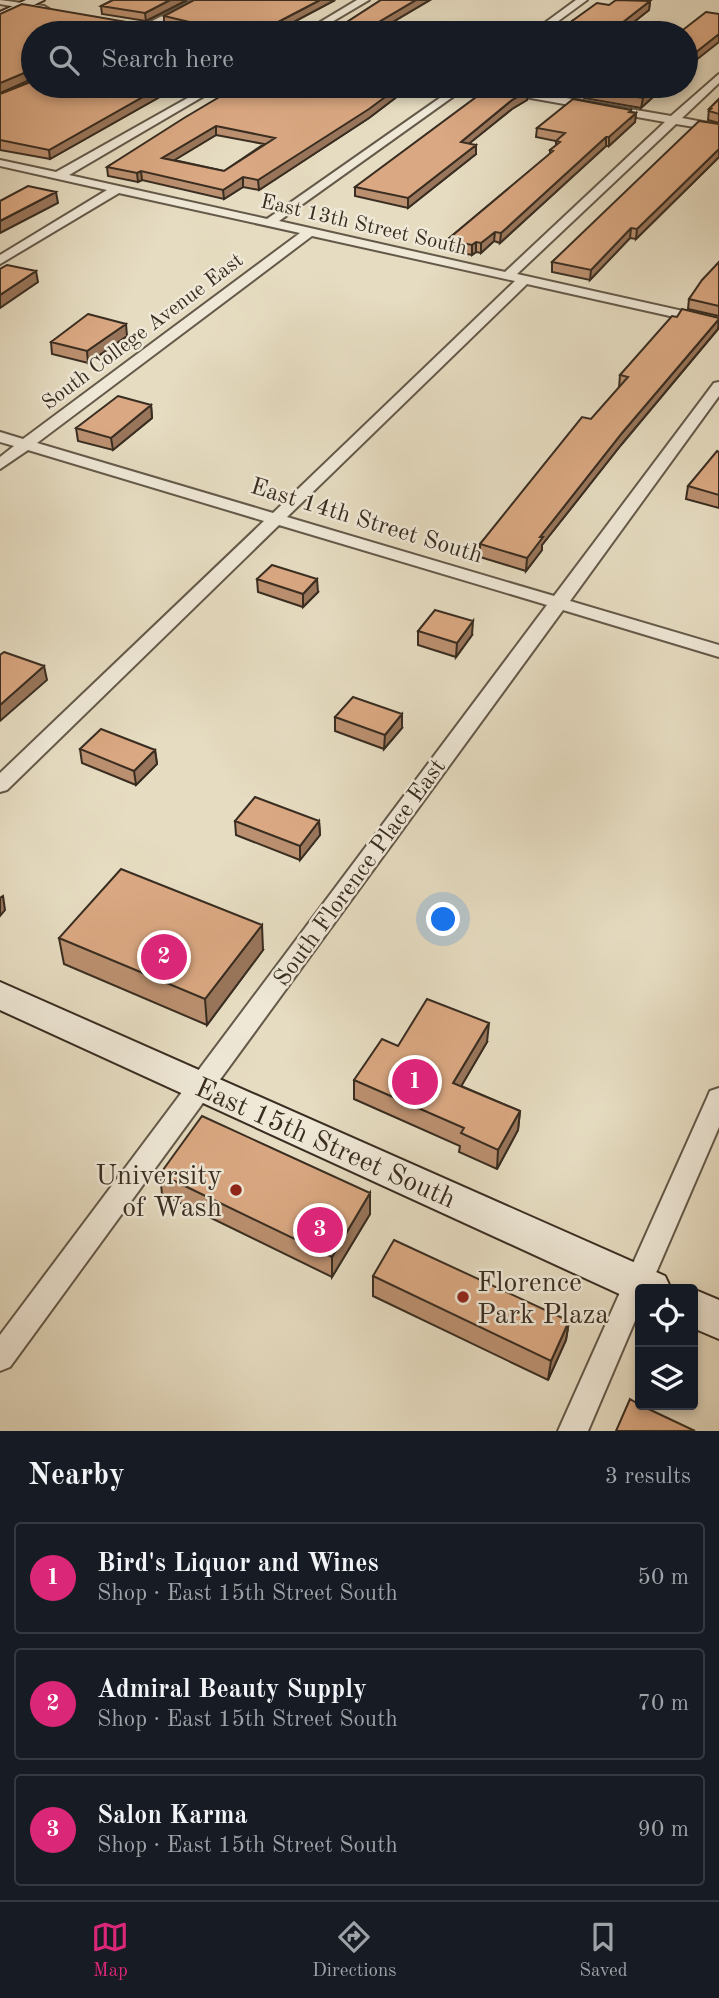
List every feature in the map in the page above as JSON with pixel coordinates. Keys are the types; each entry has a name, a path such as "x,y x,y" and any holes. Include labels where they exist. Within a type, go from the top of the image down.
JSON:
{"main road":[{"path":"0,17 31,3"},
{"name":"East 15th Street South","path":"0,995 640,1284"},
{"path":"698,1310 719,1320"}],"street":[{"path":"159,21 200,0"},
{"path":"328,21 364,0"},
{"path":"553,21 582,0"},
{"path":"0,1 31,3 52,10"},
{"path":"698,97 719,77"},
{"path":"58,176 195,98"},
{"path":"269,223 446,98"},
{"path":"548,98 719,128"},
{"path":"0,785 277,519 697,98"},
{"name":"East 13th Street South","path":"0,163 719,323"},
{"path":"0,260 118,189"},
{"name":"South College Avenue East","path":"0,464 310,232"},
{"name":"South Florence Place East","path":"0,1358 719,386"},
{"name":"East 14th Street South","path":"0,436 719,651"},
{"path":"645,1284 719,1098"},
{"path":"573,1431 635,1304"}],"building":[{"path":"113,0 170,0 145,13 101,6"},
{"path":"194,0 320,0 280,21 185,21 164,16"},
{"path":"381,0 416,0 380,21 349,21"},
{"path":"616,0 650,1 624,21 572,21 597,3 609,5"},
{"path":"22,4 121,21 21,21 21,74 0,83 0,14"},
{"path":"706,12 719,14 719,34 698,51 698,21 694,21"},
{"path":"21,86 21,98 141,98 49,150 0,140 0,94"},
{"path":"218,98 384,98 258,180 243,177 223,190 141,171 137,173 107,167","holes":["216,126 275,138 224,171 162,158"]},
{"path":"475,98 516,98 461,142 476,145 408,198 355,187"},
{"path":"573,99 636,113 501,233 495,232 481,243 472,245 447,240 553,151 550,150 560,142 556,141 565,133 537,128"},
{"path":"719,99 719,114 709,111 709,109"},
{"path":"699,121 719,124 719,149 637,229 631,228 591,270 552,262"},
{"path":"28,186 56,192 0,221 0,201"},
{"path":"719,262 719,306 689,299 702,280"},
{"path":"7,265 36,271 0,295 0,269"},
{"path":"682,309 719,319 622,433 540,537 543,537 527,558 480,544 582,417 591,419 628,377 620,375 672,316 677,317"},
{"path":"88,314 126,324 87,351 51,342"},
{"path":"118,396 151,405 111,438 76,428"},
{"path":"717,451 719,495 688,486"},
{"path":"272,565 317,579 303,594 257,579"},
{"path":"435,610 473,621 457,643 418,631"},
{"path":"4,652 44,666 0,705 0,655"},
{"path":"353,697 402,714 385,735 335,717"},
{"path":"101,729 155,750 134,771 80,749"},
{"path":"255,797 319,821 300,846 235,821"},
{"path":"121,869 262,925 205,999 59,938"},
{"path":"427,999 489,1023 453,1083 520,1111 498,1150 461,1133 464,1128 354,1080 382,1039 398,1046"},
{"path":"202,1116 370,1193 332,1257 160,1174"},
{"path":"394,1240 569,1321 551,1361 373,1276"},
{"path":"630,1399 635,1402 635,1410 651,1410 695,1431 616,1431"}],"place":[{"name":"Admiral Beauty Supply","path":"164,957"},
{"name":"Bird's Liquor and Wines","path":"415,1082"},
{"name":"University of Wash","path":"236,1190"},
{"name":"Salon Karma","path":"320,1230"},
{"name":"Florence Park Plaza","path":"463,1297"}]}
